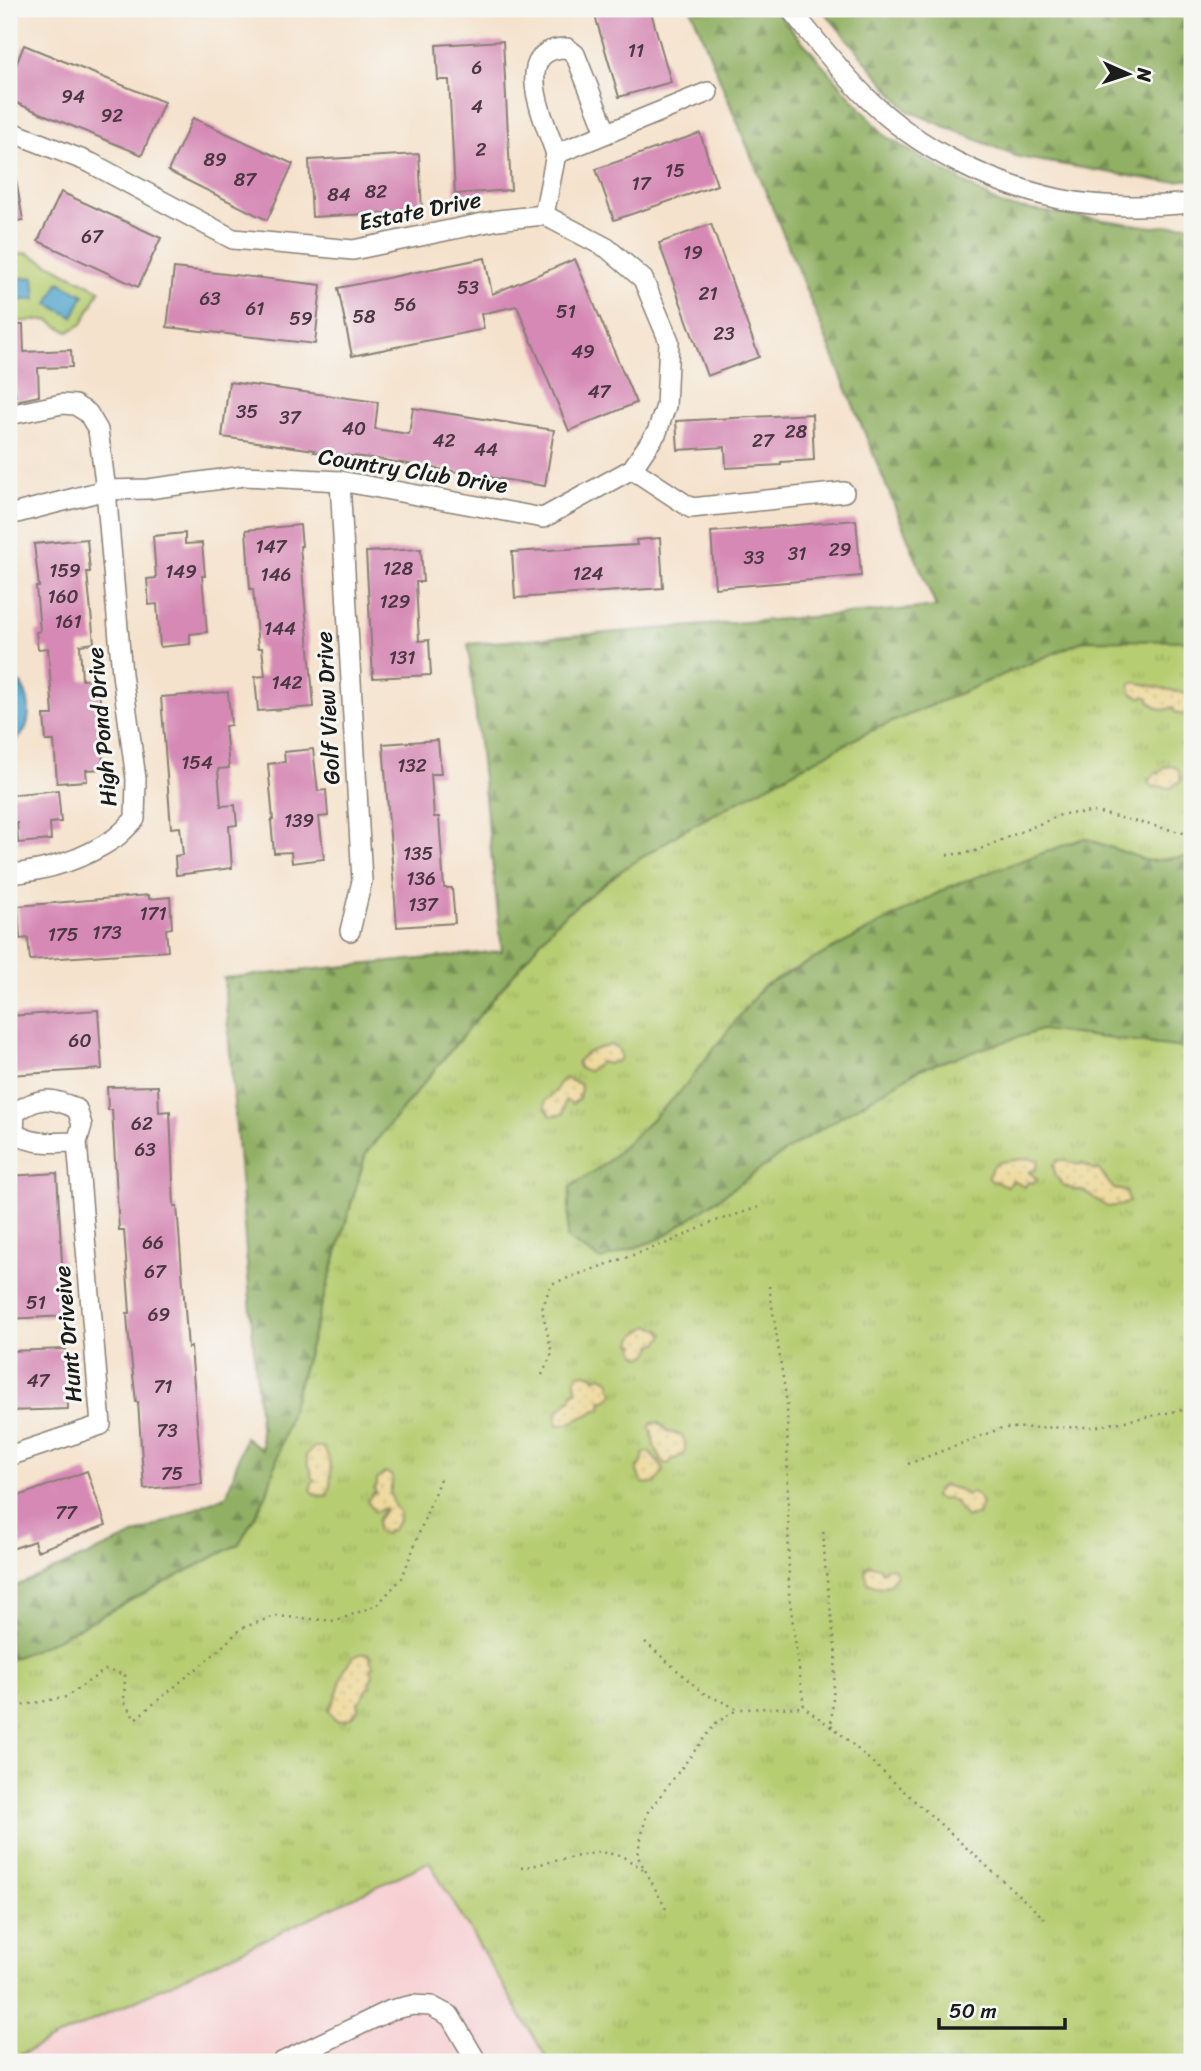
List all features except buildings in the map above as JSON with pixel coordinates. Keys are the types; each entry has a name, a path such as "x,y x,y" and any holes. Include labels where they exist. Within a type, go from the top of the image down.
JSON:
{"street":[{"path":"790,9 844,75 868,99 897,125 960,164 1002,183 1060,199 1102,205 1192,203"},
{"path":"606,132 575,54 567,48 549,50 534,68 537,98 556,154 544,215 607,248 643,279 669,341 666,406 657,432 632,469 691,508 844,492"},
{"path":"556,154 708,92"},
{"name":"Estate Drive","path":"9,131 91,163 233,239 353,250 498,220 544,215"},
{"path":"9,415 62,404 75,405 88,413 97,430 106,490"},
{"name":"Country Club Drive","path":"9,515 106,490 148,489 244,476 340,481 543,518 632,469"},
{"name":"Golf View Drive","path":"340,481 362,881 350,931"},
{"name":"High Pond Drive","path":"9,874 72,861 116,838 135,819 135,779 122,674 106,490"},
{"name":"Hunt Driveive","path":"9,1457 101,1425 76,1142"},
{"path":"282,2062 391,2010 413,2005 431,2006 450,2016 477,2062"}],"path":[{"path":"947,855 973,852 1063,814 1096,812 1192,835"},
{"path":"542,1375 552,1353 542,1309 551,1284 670,1242 713,1222 763,1206"},
{"path":"769,1286 787,1404 789,1594 804,1707"},
{"path":"908,1464 1002,1427 1094,1427 1192,1408"},
{"path":"9,1707 66,1698 105,1670 125,1675 124,1702 135,1719 242,1628 275,1616 336,1621 377,1605 402,1578 441,1476"},
{"path":"823,1527 836,1656 831,1725"},
{"path":"645,1642 703,1693 738,1709 804,1707 831,1725 1045,1919"},
{"path":"666,1909 637,1855 647,1813 716,1723 738,1709"},
{"path":"521,1868 598,1852 620,1855 646,1871"}],"shaded area":[{"path":"430,1861 549,2062 9,2062 9,2060"}],"green space":[{"path":"691,9 774,9 885,136 1004,206 1153,227 1192,224 1192,641 1085,640 864,734 686,829 622,870 558,920 366,1153 266,1496 239,1544 47,1644 9,1660 9,1589 227,1495 245,1437 262,1450 224,978 502,951 468,644 936,607"},
{"path":"822,9 1192,9 1192,179 1165,182 1018,157 908,111"},
{"path":"27,253 100,290 82,324 68,332 48,320 9,322 9,255"},
{"path":"1192,565 1192,2062 549,2062 429,1862 9,2060 9,1612 266,1496 366,1153 558,920 621,871 686,829"},
{"path":"1084,838 1149,861 1192,856 1192,1049 1041,1030 920,1069 792,1147 662,1238 601,1260 567,1239 570,1187 605,1164 679,1093 763,986 949,887"}],"sand":[{"path":"1135,682 1192,695 1192,711 1181,715 1174,711 1173,707 1165,710 1156,707 1149,698 1141,698 1132,693 1130,687"},
{"path":"1173,766 1179,770 1181,780 1171,788 1155,788 1149,784 1148,781 1157,772 1159,774 1164,767"},
{"path":"610,1045 618,1048 621,1056 618,1061 607,1064 601,1062 589,1071 580,1069 577,1062 584,1055"},
{"path":"565,1078 580,1084 579,1099 572,1104 565,1100 563,1114 551,1116 545,1108 545,1101"},
{"path":"1030,1158 1038,1160 1036,1169 1029,1172 1037,1179 1032,1183 1028,1182 1025,1187 1013,1181 1008,1186 988,1177 992,1167 1000,1162"},
{"path":"1058,1160 1078,1165 1081,1163 1098,1169 1114,1189 1126,1191 1129,1202 1107,1207 1081,1190 1063,1185 1056,1176 1053,1165"},
{"path":"650,1326 660,1329 664,1335 658,1343 652,1345 648,1355 642,1357 637,1355 634,1349 636,1345 632,1344 638,1333"},
{"path":"587,1373 595,1379 601,1376 607,1379 611,1382 614,1393 606,1401 601,1401 602,1407 574,1421 557,1425 557,1413 571,1400 573,1392 576,1392 575,1379 579,1374"},
{"path":"658,1422 668,1432 682,1435 685,1443 683,1456 679,1455 666,1464 661,1461 653,1443 652,1431 649,1429 652,1423"},
{"path":"314,1447 323,1447 330,1464 331,1477 327,1495 317,1496 311,1490 312,1482 315,1481 311,1476 306,1455"},
{"path":"644,1452 650,1453 662,1467 663,1471 655,1484 643,1483 637,1472"},
{"path":"384,1473 393,1478 390,1492 395,1508 399,1511 399,1520 386,1534 378,1532 377,1525 385,1508 375,1512 367,1501 376,1493 374,1489 377,1480"},
{"path":"943,1485 967,1495 972,1492 978,1496 982,1503 978,1514 966,1518 956,1503 948,1498 934,1497"},
{"path":"871,1565 879,1567 882,1572 892,1567 897,1574 889,1584 880,1588 868,1583 865,1571"},
{"path":"367,1653 374,1666 371,1668 373,1676 370,1687 358,1702 358,1710 352,1716 335,1720 329,1711 345,1668 353,1658"}],"water":[{"path":"34,277 36,299 12,301 12,308 9,309 10,279"},
{"path":"59,282 84,295 73,317 48,304"},
{"path":"9,681 21,684 29,709 22,734 9,745"}]}
